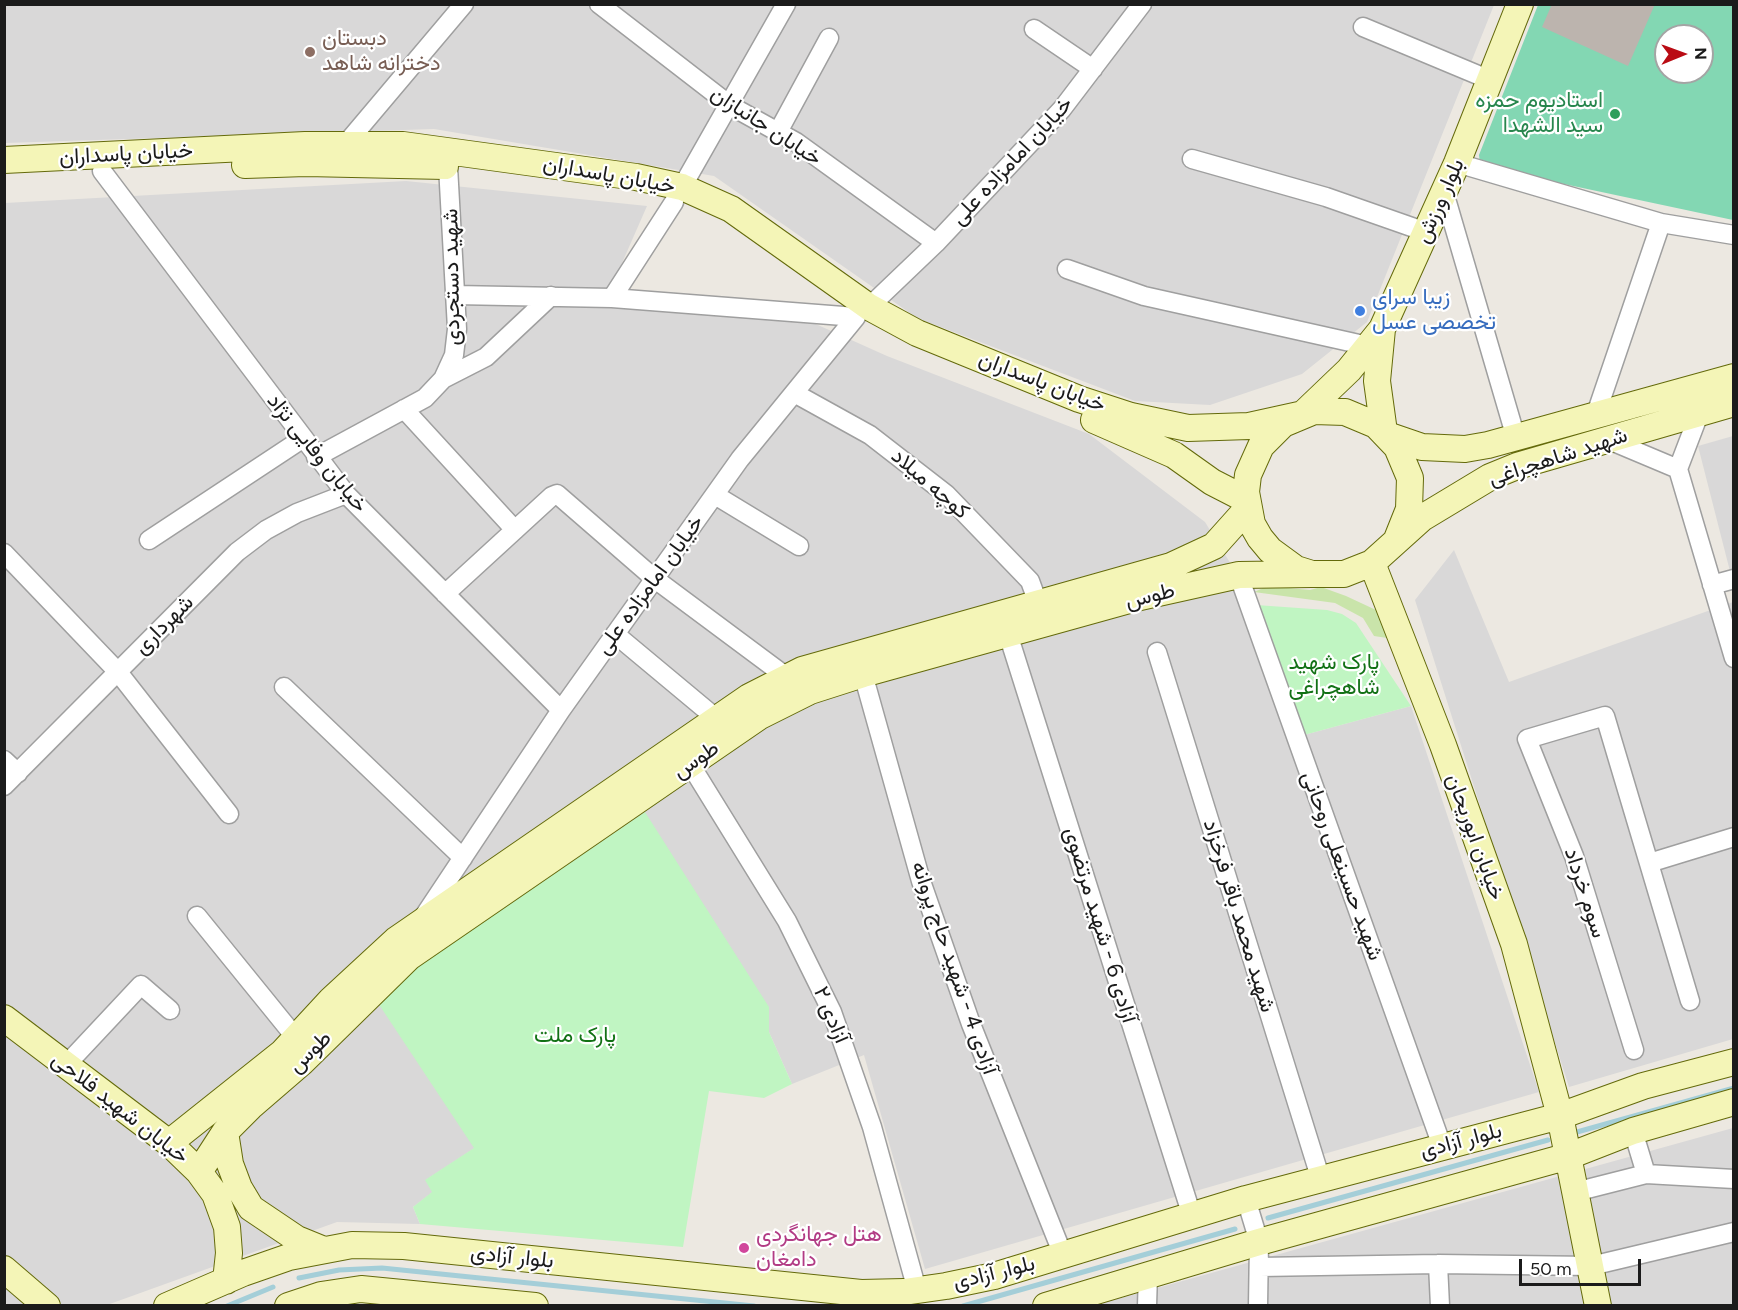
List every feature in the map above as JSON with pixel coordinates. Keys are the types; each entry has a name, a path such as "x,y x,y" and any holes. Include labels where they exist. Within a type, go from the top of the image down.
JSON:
{"street":[{"path":"345,145 464,4"},
{"name":"خیابان جانبازان","path":"599,4 731,106 778,132 936,243"},
{"path":"612,298 678,195 731,106 786,4"},
{"name":"خیابان امامزاده علی","path":"418,924 561,710 740,459 863,312 936,243 1062,109 1142,4"},
{"name":"بلوار ورزش","path":"1375,338 1457,163 1520,4"},
{"path":"1363,27 1490,80"},
{"path":"1034,29 1093,69"},
{"path":"778,132 829,38"},
{"name":"خیابان پاسداران","path":"4,160 345,145 403,145 636,177 678,195 696,208 723,222 919,350 1077,412 1174,455 1247,504"},
{"path":"1192,159 1326,197 1426,232"},
{"name":"خیابان پاسداران","path":"4,176 306,163 448,166 678,195"},
{"path":"1457,163 1661,223 1734,235"},
{"name":"شهید دستجردی","path":"316,457 425,398 443,379 454,355 457,329 448,166"},
{"name":"خیابان وفایی نژاد","path":"102,171 302,439 346,494 561,710"},
{"path":"1444,192 1516,438"},
{"path":"1661,223 1595,417 1605,441 1678,469"},
{"path":"1066,269 1144,296 1375,338"},
{"path":"455,295 612,298 863,312"},
{"path":"443,379 486,357 551,296"},
{"name":"خیابان پاسداران","path":"863,312 1079,399 1131,416 1188,428 1249,426 1301,415"},
{"path":"1301,415 1349,370 1375,338"},
{"path":"1375,338 1377,381 1385,433"},
{"name":"شهید شاهچراغی","path":"1385,433 1404,442 1443,449 1464,449 1595,417 1734,377"},
{"name":"کوچه میلاد","path":"796,394 870,435 946,494 1030,581 1038,603"},
{"name":"شهید شاهچراغی","path":"1396,539 1422,518 1490,477 1734,403"},
{"path":"404,409 515,530"},
{"path":"1329,410 1360,416 1385,433 1405,462 1410,478 1409,509 1396,539 1372,563 1344,574 1312,574 1289,565 1270,550 1252,524 1247,504 1248,475 1261,446 1283,424 1301,415 1329,410"},
{"path":"1699,414 1678,469 1734,658"},
{"path":"148,540 302,439"},
{"name":"شهرداری","path":"4,786 237,552 258,535 297,513 346,494"},
{"path":"445,594 552,496 557,494 655,579 788,678"},
{"path":"715,495 799,546"},
{"name":"طوس","path":"169,1143 282,1053 387,947 468,888 749,697 802,670 856,653 1171,566 1214,546 1247,504"},
{"path":"4,553 118,672 229,814"},
{"name":"خیابان ابوریحان","path":"1372,563 1443,745 1514,944 1560,1116 1598,1305"},
{"name":"طوس","path":"198,1172 225,1132 301,1063 409,957 760,716 810,691 862,674 1140,597 1239,575 1312,574"},
{"path":"1712,585 1734,579"},
{"name":"شهید حسینعلی روحانی","path":"1242,585 1442,1146"},
{"path":"615,634 717,719"},
{"name":"آزادی 6 - شهید مرتضوی","path":"1008,634 1192,1216"},
{"name":"شهید محمد باقر فرخزاد","path":"1157,652 1321,1180"},
{"name":"آزادی 4 - شهید حاج پروانه","path":"862,674 921,881 971,1024 1063,1255"},
{"path":"284,687 461,861 462,878 468,888"},
{"name":"سوم خرداد","path":"1634,1050 1574,856 1527,739 1605,716 1649,863"},
{"path":"4,760 18,773"},
{"name":"آزادی ۲","path":"690,764 787,921 832,1012 872,1127 917,1290"},
{"path":"1690,1001 1649,863 1734,837"},
{"path":"197,916 296,1038"},
{"path":"66,1065 141,985 170,1010"},
{"name":"خیابان شهید فلاحی","path":"4,1018 169,1143 198,1172 215,1194 227,1227 230,1253 226,1281"},
{"name":"بلوار آزادی","path":"167,1305 289,1257 352,1245 404,1246 860,1299 994,1276 1246,1199 1560,1116 1643,1086 1734,1062"},
{"name":"بلوار آزادی","path":"1047,1305 1259,1242 1569,1156 1633,1131 1734,1102"},
{"path":"1501,1131 1515,1136 1521,1146 1520,1154 1509,1172"},
{"path":"1633,1131 1646,1174"},
{"path":"225,1132 230,1164 239,1188 251,1208 297,1239 324,1250"},
{"path":"1575,1192 1646,1174 1734,1179"},
{"path":"1246,1199 1259,1242 1258,1305"},
{"path":"1260,1268 1438,1264 1591,1266 1734,1232"},
{"path":"1438,1264 1440,1305"},
{"path":"4,1269 47,1305"},
{"path":"1147,1305 1148,1274"},
{"name":"بلوار آزادی","path":"288,1305 321,1295 361,1289 388,1298 535,1305"}],"shaded area":[{"path":"4,5 1494,5 1367,322 1302,374 1210,405 1135,401 917,318 714,176 434,129 5,143"},
{"path":"406,181 647,206 604,304 809,321 887,356 1089,434 1205,522 1256,605 1304,735 1411,706 1539,1092 925,1269 864,1055 792,1084 769,1032 769,1007 475,1148 426,1180 433,1192 413,1207 420,1224 337,1222 107,1305 8,1306 5,1301 5,203"},
{"path":"1733,436 1733,583 1698,446"},
{"path":"1454,550 1509,682 1733,602 1733,1039 1569,1087 1415,600"},
{"path":"1733,1128 1733,1305 1096,1305"}],"green space":[{"name":"استادیوم حمزه سید الشهدا","path":"1538,5 1733,5 1733,220 1484,167 1480,163 1479,155"},
{"path":"1268,586 1310,590 1321,587 1346,596 1376,610 1387,638 1374,636 1363,618 1335,603 1254,592"},
{"name":"پارک شهید شاهچراغی","path":"1256,605 1327,610 1342,614 1356,623 1411,706 1304,735"},
{"name":"پارک ملت","path":"645,812 769,1007 769,1032 792,1084 764,1098 709,1091 683,1247 420,1224 413,1207 432,1192 425,1180 474,1148 374,997"}],"building":[{"path":"1552,4 1655,4 1628,66 1542,27"}],"waterway":[{"path":"1577,1132 1734,1088"},
{"path":"1268,1218 1548,1140"},
{"path":"963,1306 1235,1229"},
{"path":"299,1278 339,1270 382,1268 754,1306"},
{"path":"227,1306 273,1287"}],"place":[{"name":"دبستان دخترانه شاهد","path":"310,52"},
{"name":"استادیوم حمزه سید الشهدا","path":"1615,114"},
{"name":"زیبا سرای تخصصی عسل","path":"1360,311"},
{"name":"هتل جهانگردى دامغان","path":"744,1248"}]}
